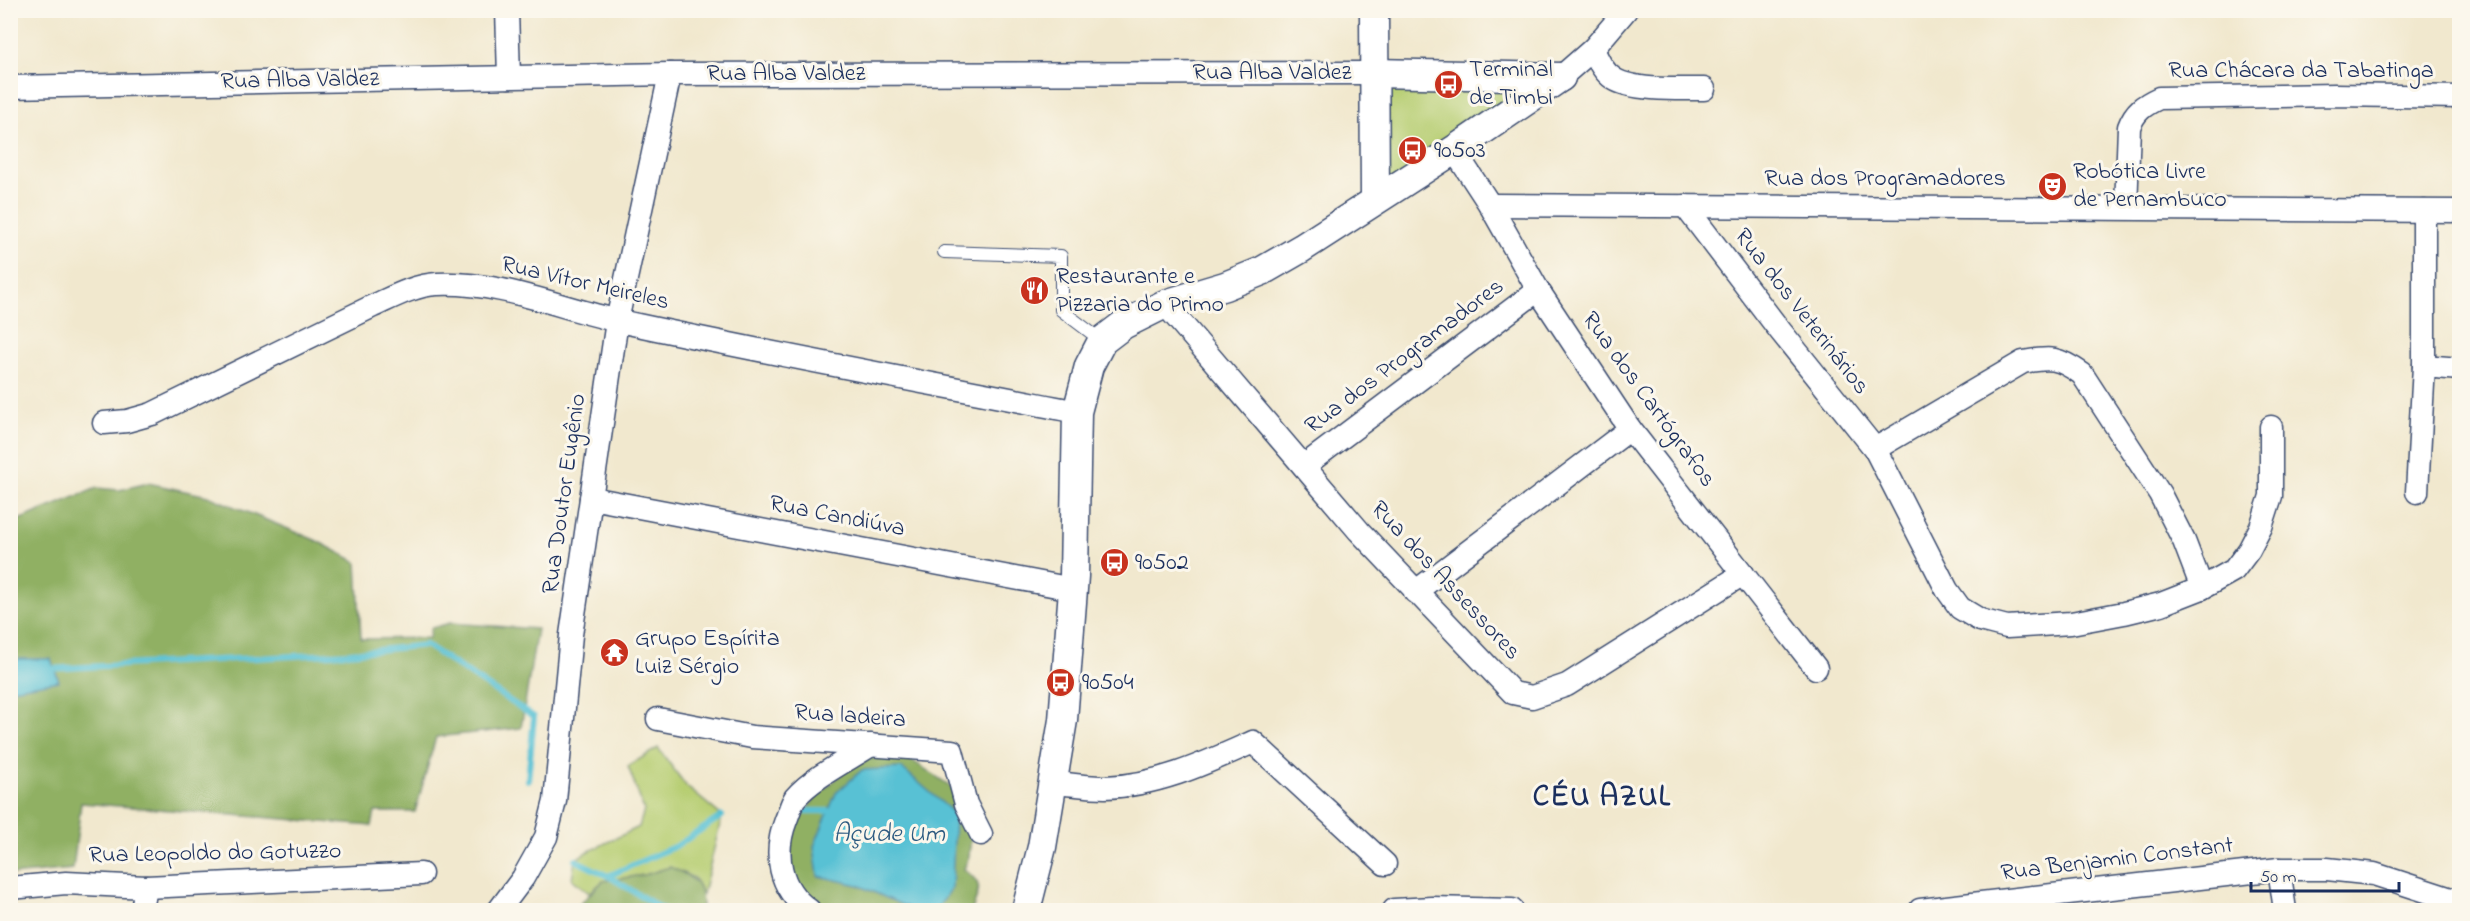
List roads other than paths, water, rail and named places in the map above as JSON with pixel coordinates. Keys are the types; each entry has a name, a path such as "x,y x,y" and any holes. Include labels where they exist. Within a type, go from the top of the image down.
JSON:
{"street":[{"path":"507,10 508,77"},
{"path":"1374,10 1375,199"},
{"path":"1026,910 1042,848 1063,720 1073,589 1077,412 1089,366 1101,341 1123,325 1165,304 1225,286 1262,271 1302,248 1454,150 1561,77 1593,49 1626,10"},
{"path":"1593,49 1603,69 1615,80 1666,89 1704,89"},
{"name":"Rua Alba Valdez","path":"10,87 670,74 1375,73 1561,77"},
{"name":"Rua Doutor Eugênio","path":"498,910 523,878 546,837 555,801 572,635 617,321 670,74"},
{"name":"Rua Chácara da Tabatinga","path":"2126,208 2129,127 2134,114 2145,104 2159,98 2335,95 2460,97"},
{"name":"Rua dos Cartógrafos","path":"1454,150 1490,205 1538,291 1630,429 1816,668"},
{"name":"Rua dos Programadores","path":"1490,205 1685,207 1794,205 2460,211"},
{"name":"Rua dos Veterinários","path":"1685,207 1875,449 1947,590 1960,608 1980,620 2007,627 2071,623 2161,604 2202,588 2234,570 2249,550 2261,527 2271,496 2271,427"},
{"path":"2417,492 2424,366 2424,211"},
{"name":"Rua Vítor Meireles","path":"104,423 127,421 152,414 373,306 409,290 435,284 498,290 617,321 1077,412"},
{"name":"Rua dos Programadores","path":"1304,466 1538,291"},
{"name":"Rua dos Assessores","path":"1165,304 1415,592 1513,693 1532,697 1567,686 1743,573"},
{"path":"1875,449 2023,362 2047,357 2067,364 2082,374 2160,494 2184,541 2202,588"},
{"path":"2424,366 2460,369"},
{"path":"1415,592 1630,429"},
{"name":"Rua Candiúva","path":"591,498 1073,589"},
{"name":"Rua ladeira","path":"658,719 752,737 952,751 966,804 981,834"},
{"path":"1054,783 1106,787 1139,783 1182,772 1252,742 1385,864"},
{"path":"809,910 798,902 783,879 778,854 783,826 794,799 814,782 871,745"},
{"path":"2279,868 2284,910"},
{"name":"Rua Benjamin Constant","path":"1920,910 2279,868 2327,869 2374,874 2460,902"},
{"name":"Rua Leopoldo do Gotuzzo","path":"10,888 66,884 146,887 422,874"},
{"path":"142,910 146,887"},
{"path":"1394,910 1432,908 1512,910"}],"lane":[{"path":"944,252 1061,256 1061,310 1101,341"}],"water":[{"path":"11,659 51,659 59,681 11,689"},
{"name":"Açude Um","path":"902,768 955,814 952,888 936,910 913,910 858,885 818,876 814,846 836,793 862,770"}],"waterway":[{"path":"48,669 350,653 426,645 534,717 528,780"},
{"path":"798,811 829,811"},
{"path":"608,876 678,845 722,816"},
{"path":"575,860 608,876 664,910"}],"place":[{"name":"Terminal de Timbi","path":"1448,84"},
{"name":"90503","path":"1413,151"},
{"name":"Robótica Livre de Pernambuco","path":"2052,186"},
{"name":"Restaurante e Pizzaria do Primo","path":"1035,291"},
{"name":"90502","path":"1114,563"},
{"name":"Grupo Espírita Luiz Sérgio","path":"614,653"},
{"name":"90504","path":"1061,683"}],"district":[{"name":"CÉU AZUL","path":"1602,798"}]}
